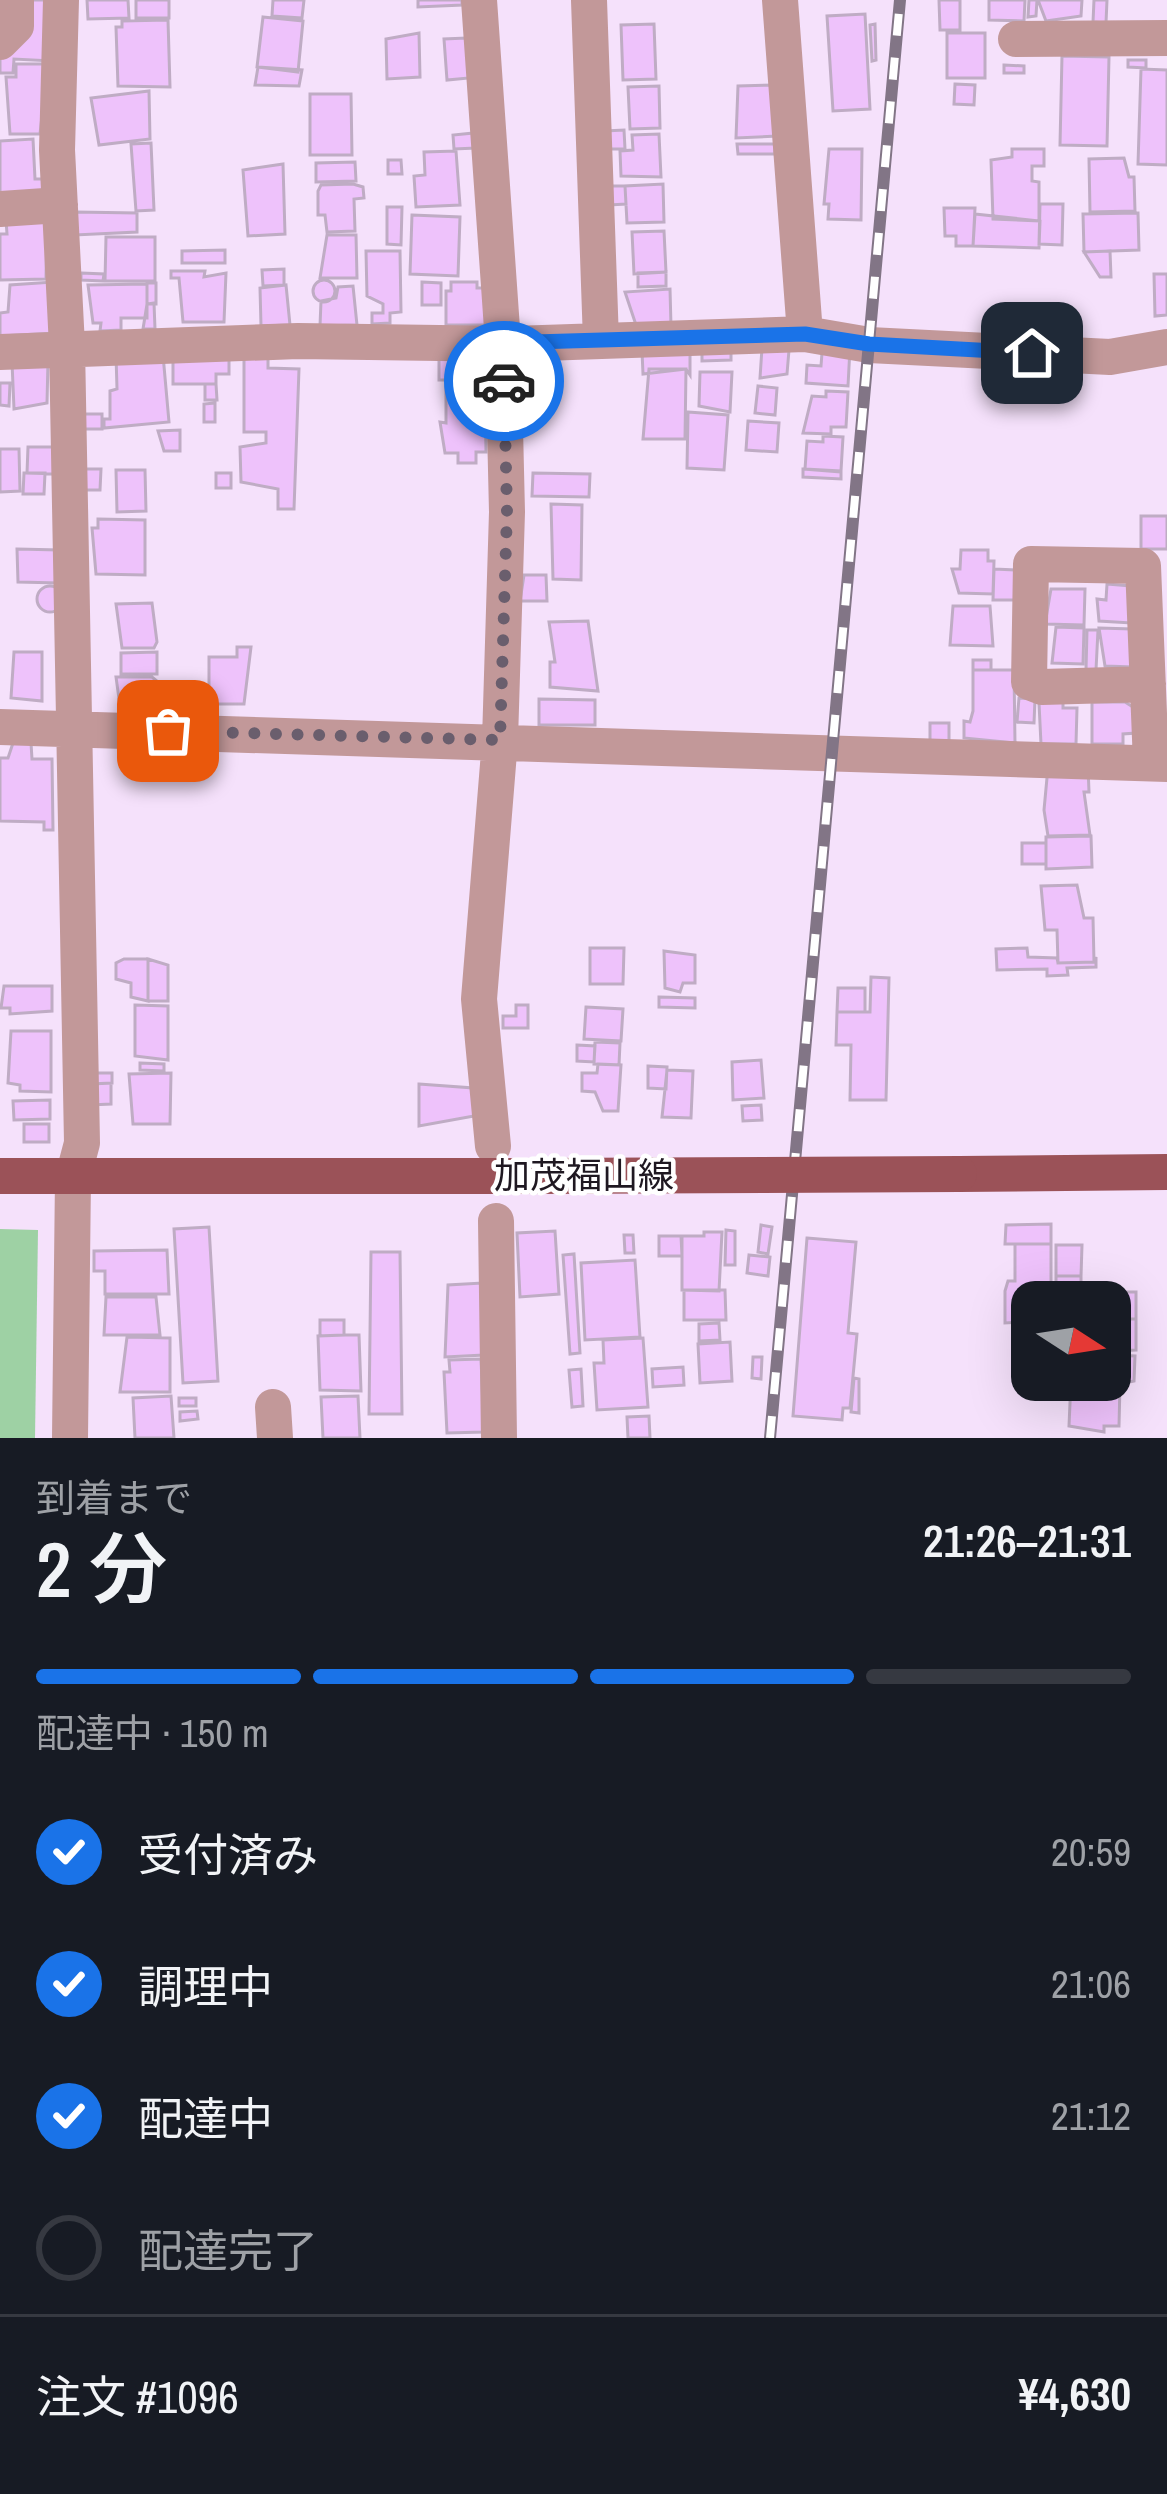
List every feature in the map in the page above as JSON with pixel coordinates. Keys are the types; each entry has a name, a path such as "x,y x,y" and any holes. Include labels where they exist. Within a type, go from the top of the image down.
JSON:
{"main road":[{"name":"加茂福山線","path":"0,1177 1167,1172"}],"street":[{"path":"0,42 16,26 16,0"},
{"path":"62,0 60,205 67,346 82,1143 74,1177 70,1438"},
{"path":"479,0 503,343 507,512 500,740 479,999 493,1146"},
{"path":"589,0 601,341"},
{"path":"780,0 805,334"},
{"path":"1016,39 1167,38"},
{"path":"0,209 60,205"},
{"path":"0,352 67,346 503,343 805,334 869,344 1110,357 1167,346"},
{"path":"0,727 1159,763 1148,684 1143,566 1030,564 1029,682 1042,688 1148,684"},
{"path":"496,1221 499,1438"}],"green space":[{"path":"0,1229 38,1230 35,1438 0,1438"}],"building":[{"path":"30,0 55,0 52,61 14,59 13,73 0,73 0,52"},
{"path":"87,0 128,0 129,18 88,19"},
{"path":"136,0 169,0 169,18 136,18"},
{"path":"273,0 304,0 302,18 272,16"},
{"path":"418,0 462,0 462,5 418,7"},
{"path":"939,0 960,0 960,30 940,30"},
{"path":"989,0 1025,0 1024,21 989,20"},
{"path":"1029,0 1037,0 1036,16 1028,17"},
{"path":"1038,0 1082,0 1081,16 1046,21"},
{"path":"1094,0 1107,0 1106,23 1093,22"},
{"path":"865,14 870,109 833,111 827,16"},
{"path":"263,17 303,21 298,72 257,67"},
{"path":"168,20 170,87 118,86 116,27 122,27 122,21"},
{"path":"654,24 656,79 623,80 621,25"},
{"path":"875,24 876,60 872,61 870,25"},
{"path":"419,33 420,77 387,79 386,39"},
{"path":"947,33 985,33 985,78 947,78"},
{"path":"466,38 469,78 447,80 444,39"},
{"path":"1062,56 1109,57 1107,146 1060,145"},
{"path":"1128,60 1146,60 1146,68 1128,67"},
{"path":"16,64 48,64 40,134 10,134 6,77 16,77"},
{"path":"1004,65 1024,66 1024,73 1004,73"},
{"path":"258,67 302,70 299,86 255,85"},
{"path":"1141,69 1167,70 1167,165 1138,164"},
{"path":"955,84 975,85 974,105 954,104"},
{"path":"776,85 777,136 736,138 738,86"},
{"path":"659,86 660,128 630,129 628,87"},
{"path":"149,91 150,139 99,145 91,98"},
{"path":"310,94 351,94 352,155 310,155"},
{"path":"624,130 625,149 606,149 605,131"},
{"path":"474,133 476,148 454,149 453,135"},
{"path":"659,134 661,177 621,176 620,151 633,150 632,135"},
{"path":"33,139 35,179 43,179 44,195 0,197 0,141"},
{"path":"151,143 154,210 136,211 131,144"},
{"path":"737,144 775,144 775,154 738,154"},
{"path":"829,149 862,149 861,220 828,219 829,204 824,204"},
{"path":"1012,149 1044,149 1044,166 1032,166 1032,181 1039,182 1039,221 993,219 991,160 1012,157"},
{"path":"456,151 460,205 416,207 414,176 425,175 424,152"},
{"path":"1124,158 1129,177 1134,177 1135,211 1090,212 1089,159"},
{"path":"388,160 401,160 402,174 388,174"},
{"path":"355,162 356,181 316,182 316,163"},
{"path":"283,164 285,234 248,236 243,170"},
{"path":"663,184 664,222 627,223 625,186"},
{"path":"321,185 363,187 364,198 354,199 355,231 327,232 325,215 318,215"},
{"path":"608,186 625,186 626,204 609,205"},
{"path":"1040,204 1063,204 1062,245 1039,244"},
{"path":"387,207 402,207 401,245 387,244"},
{"path":"944,208 975,208 973,246 956,246 956,236 945,236"},
{"path":"74,212 137,213 137,232 75,235"},
{"path":"1138,213 1139,250 1084,252 1083,214"},
{"path":"975,214 1040,221 1039,248 973,246"},
{"path":"47,215 46,279 0,280 0,234 7,234 6,220"},
{"path":"412,215 460,217 458,276 410,274"},
{"path":"664,231 666,272 634,274 632,232"},
{"path":"327,235 356,235 357,278 320,278"},
{"path":"106,237 155,237 155,281 105,281"},
{"path":"225,250 225,263 182,263 182,251"},
{"path":"366,251 400,251 401,312 390,313 390,323 372,324 372,313 383,313 383,304 367,296"},
{"path":"1110,251 1111,277 1100,277 1084,252"},
{"path":"284,269 284,285 263,286 262,270"},
{"path":"171,271 205,271 204,277 226,273 224,322 183,322 179,278 171,278"},
{"path":"666,272 666,286 638,287 638,273"},
{"path":"81,273 104,274 103,281 81,280"},
{"path":"1154,274 1167,274 1167,315 1155,316"},
{"path":"324,280 335,291 324,302 313,291"},
{"path":"53,282 57,333 0,336 0,313 8,312 10,285"},
{"path":"422,282 441,283 441,305 422,305"},
{"path":"451,282 477,282 477,288 486,288 486,325 446,325 446,291 451,291"},
{"path":"147,283 156,283 156,304 147,304"},
{"path":"147,284 147,318 121,318 121,330 100,331 101,323 93,323 88,285"},
{"path":"286,285 290,325 261,326 260,288"},
{"path":"353,286 357,325 320,326 321,301 336,298 338,287"},
{"path":"670,289 671,326 637,328 625,292"},
{"path":"154,303 155,329 143,329 147,304"},
{"path":"762,348 789,350 787,374 760,378"},
{"path":"850,348 848,386 806,383 807,365 821,366 822,353"},
{"path":"731,349 731,360 702,361 702,350"},
{"path":"489,351 490,373 484,377 439,380 439,352"},
{"path":"642,351 690,351 690,375 686,369 643,374"},
{"path":"244,353 268,353 268,368 299,369 294,509 278,509 278,489 241,482 240,447 266,443 266,432 244,432"},
{"path":"229,354 229,374 216,374 216,384 173,384 173,355"},
{"path":"116,355 163,355 169,422 104,428 104,419 110,419 110,391 117,389"},
{"path":"48,361 47,403 14,409 12,362"},
{"path":"649,369 686,369 685,439 643,439"},
{"path":"700,372 732,372 730,412 699,406"},
{"path":"490,373 489,394 446,395 446,377"},
{"path":"0,383 10,383 9,406 0,405"},
{"path":"205,384 216,384 217,400 205,400"},
{"path":"758,386 777,388 775,415 755,413"},
{"path":"826,391 848,392 846,427 831,427 831,434 803,433 812,396 826,397"},
{"path":"446,395 485,395 486,452 476,452 476,463 458,463 458,453 445,453 440,422 446,423"},
{"path":"215,403 215,422 204,422 204,404"},
{"path":"688,412 728,415 724,470 687,468"},
{"path":"81,414 102,414 102,429 81,429"},
{"path":"748,421 779,423 777,452 746,450"},
{"path":"180,430 180,451 164,451 158,431"},
{"path":"823,436 843,437 841,471 805,469 807,441 823,442"},
{"path":"28,447 61,447 60,474 27,473"},
{"path":"0,449 19,449 20,491 0,492"},
{"path":"81,469 101,469 100,490 80,490"},
{"path":"803,469 841,472 841,479 803,477"},
{"path":"116,470 145,470 146,511 117,512"},
{"path":"24,473 45,473 44,494 23,494"},
{"path":"216,473 231,473 231,488 216,488"},
{"path":"533,473 590,474 589,497 532,496"},
{"path":"551,504 582,505 581,580 553,579"},
{"path":"1141,516 1167,516 1167,549 1141,549"},
{"path":"98,519 145,520 145,575 96,574 92,528 98,528"},
{"path":"17,549 59,550 59,583 18,582"},
{"path":"961,550 988,550 988,561 994,561 993,594 959,593 952,569 960,569"},
{"path":"994,569 1015,570 1015,600 993,600"},
{"path":"524,575 546,575 547,601 520,601"},
{"path":"1107,584 1131,586 1131,623 1099,621 1097,599 1106,600"},
{"path":"50,586 63,599 50,612 37,599"},
{"path":"1051,589 1085,589 1084,625 1045,624"},
{"path":"152,603 154,648 122,648 116,604"},
{"path":"953,606 990,606 993,646 950,645"},
{"path":"588,621 598,691 550,687 550,662 555,662 549,622"},
{"path":"1056,627 1084,628 1083,664 1052,663"},
{"path":"1099,628 1132,629 1134,667 1105,666"},
{"path":"1087,630 1098,630 1096,670 1086,670"},
{"path":"237,647 251,647 244,704 209,704 209,657 237,657"},
{"path":"14,652 42,652 42,701 11,698"},
{"path":"157,652 157,674 121,674 121,653"},
{"path":"973,660 991,660 991,670 973,670"},
{"path":"973,670 1014,670 1015,743 964,738 964,721 970,722 973,711"},
{"path":"116,677 152,677 158,682 158,706 120,706"},
{"path":"1019,698 1035,699 1034,723 1017,722"},
{"path":"539,699 595,700 595,725 539,725"},
{"path":"1063,699 1063,708 1077,708 1076,744 1041,744 1039,703"},
{"path":"1092,702 1125,702 1136,709 1136,733 1123,734 1123,744 1092,744"},
{"path":"930,723 949,723 949,742 930,742"},
{"path":"13,743 31,743 32,759 52,759 53,830 44,830 44,822 0,821 0,758 8,758"},
{"path":"1088,766 1089,792 1084,792 1090,835 1048,836 1044,810 1048,767"},
{"path":"1091,836 1092,867 1046,869 1046,837"},
{"path":"1022,843 1046,843 1046,864 1022,864"},
{"path":"1077,885 1084,918 1093,918 1094,962 1058,963 1057,930 1045,930 1041,886"},
{"path":"590,948 624,948 623,984 590,984"},
{"path":"1027,948 1028,957 1057,958 1058,963 1094,962 1096,957 1096,967 1067,968 1068,975 1047,976 1047,969 997,970 996,949"},
{"path":"664,951 695,955 695,983 683,983 680,992 665,988"},
{"path":"148,959 148,1001 131,997 131,983 116,979 116,963"},
{"path":"148,959 168,965 168,1001 148,1001"},
{"path":"871,977 889,978 886,1100 850,1100 851,1045 836,1045 837,1012 870,1012"},
{"path":"4,986 52,986 52,1011 10,1014 10,1008 1,1008"},
{"path":"838,988 865,988 865,1012 837,1012"},
{"path":"659,997 695,998 695,1008 659,1007"},
{"path":"135,1005 168,1006 168,1060 135,1056"},
{"path":"516,1005 528,1005 528,1028 503,1028 503,1016 516,1016"},
{"path":"586,1007 623,1009 621,1041 584,1039"},
{"path":"11,1031 51,1031 51,1092 20,1091 20,1085 8,1083"},
{"path":"595,1042 620,1043 619,1065 594,1064"},
{"path":"577,1045 595,1046 594,1062 577,1061"},
{"path":"761,1060 764,1098 733,1100 732,1062"},
{"path":"140,1063 164,1064 164,1071 140,1070"},
{"path":"598,1064 621,1065 618,1111 603,1111 595,1092 582,1091 582,1073 597,1073"},
{"path":"648,1066 667,1067 666,1089 648,1088"},
{"path":"667,1070 693,1071 691,1118 662,1117"},
{"path":"92,1073 112,1073 112,1083 92,1084"},
{"path":"171,1073 170,1124 133,1124 129,1074"},
{"path":"111,1083 111,1104 90,1105 90,1084"},
{"path":"419,1084 473,1088 474,1116 419,1126"},
{"path":"50,1100 50,1119 14,1120 13,1101"},
{"path":"761,1105 762,1120 743,1121 742,1106"},
{"path":"24,1124 49,1124 49,1142 24,1142"},
{"path":"1051,1224 1051,1244 1005,1244 1006,1225"},
{"path":"761,1225 772,1227 768,1254 758,1252"},
{"path":"209,1227 218,1381 183,1383 174,1229"},
{"path":"726,1230 735,1231 735,1265 725,1265"},
{"path":"555,1231 559,1294 520,1297 517,1233"},
{"path":"704,1232 722,1232 719,1291 682,1290 682,1236 704,1236"},
{"path":"624,1235 633,1235 634,1253 625,1253"},
{"path":"659,1236 681,1236 682,1256 659,1256"},
{"path":"807,1238 856,1242 848,1333 857,1334 850,1408 843,1408 842,1420 793,1416"},
{"path":"1015,1244 1051,1244 1051,1281 1015,1281"},
{"path":"1056,1245 1082,1245 1081,1276 1056,1276"},
{"path":"167,1250 169,1294 105,1294 105,1271 94,1271 94,1251"},
{"path":"371,1252 400,1252 402,1414 369,1414"},
{"path":"574,1254 580,1353 570,1354 563,1255"},
{"path":"749,1255 770,1257 768,1276 747,1273"},
{"path":"635,1260 640,1337 585,1340 581,1263"},
{"path":"1056,1276 1081,1276 1081,1281 1056,1281"},
{"path":"1008,1281 1011,1323 1005,1323 1005,1291"},
{"path":"482,1283 484,1355 445,1357 448,1285"},
{"path":"684,1290 725,1290 726,1320 684,1320"},
{"path":"1131,1292 1136,1292 1136,1319 1131,1319"},
{"path":"106,1297 156,1297 160,1335 104,1335"},
{"path":"1131,1319 1136,1319 1136,1350 1131,1350"},
{"path":"320,1320 344,1320 344,1335 320,1336"},
{"path":"719,1323 720,1340 699,1341 699,1324"},
{"path":"359,1335 361,1391 320,1390 318,1336"},
{"path":"127,1337 170,1338 170,1392 120,1392"},
{"path":"643,1338 648,1407 597,1410 594,1363 604,1363 603,1340"},
{"path":"730,1342 732,1381 700,1383 698,1344"},
{"path":"753,1357 762,1357 761,1379 752,1378"},
{"path":"481,1359 484,1432 447,1433 444,1372 450,1372 449,1360"},
{"path":"683,1367 684,1385 653,1387 652,1369"},
{"path":"581,1369 583,1406 572,1407 569,1370"},
{"path":"854,1378 859,1379 859,1413 851,1412"},
{"path":"171,1396 174,1438 135,1438 133,1398"},
{"path":"358,1396 360,1438 323,1438 321,1397"},
{"path":"179,1398 196,1398 196,1406 179,1406"},
{"path":"1070,1401 1120,1401 1119,1426 1104,1426 1104,1432 1069,1426"},
{"path":"197,1411 198,1419 180,1421 180,1412"},
{"path":"649,1416 650,1438 628,1438 627,1417"}],"railway":[{"path":"770,1438 900,0"}],"way so far":[{"path":"168,731 500,740 507,512 504,381"}],"route":[{"path":"504,381 503,343 805,334 869,344 1032,353"}]}
